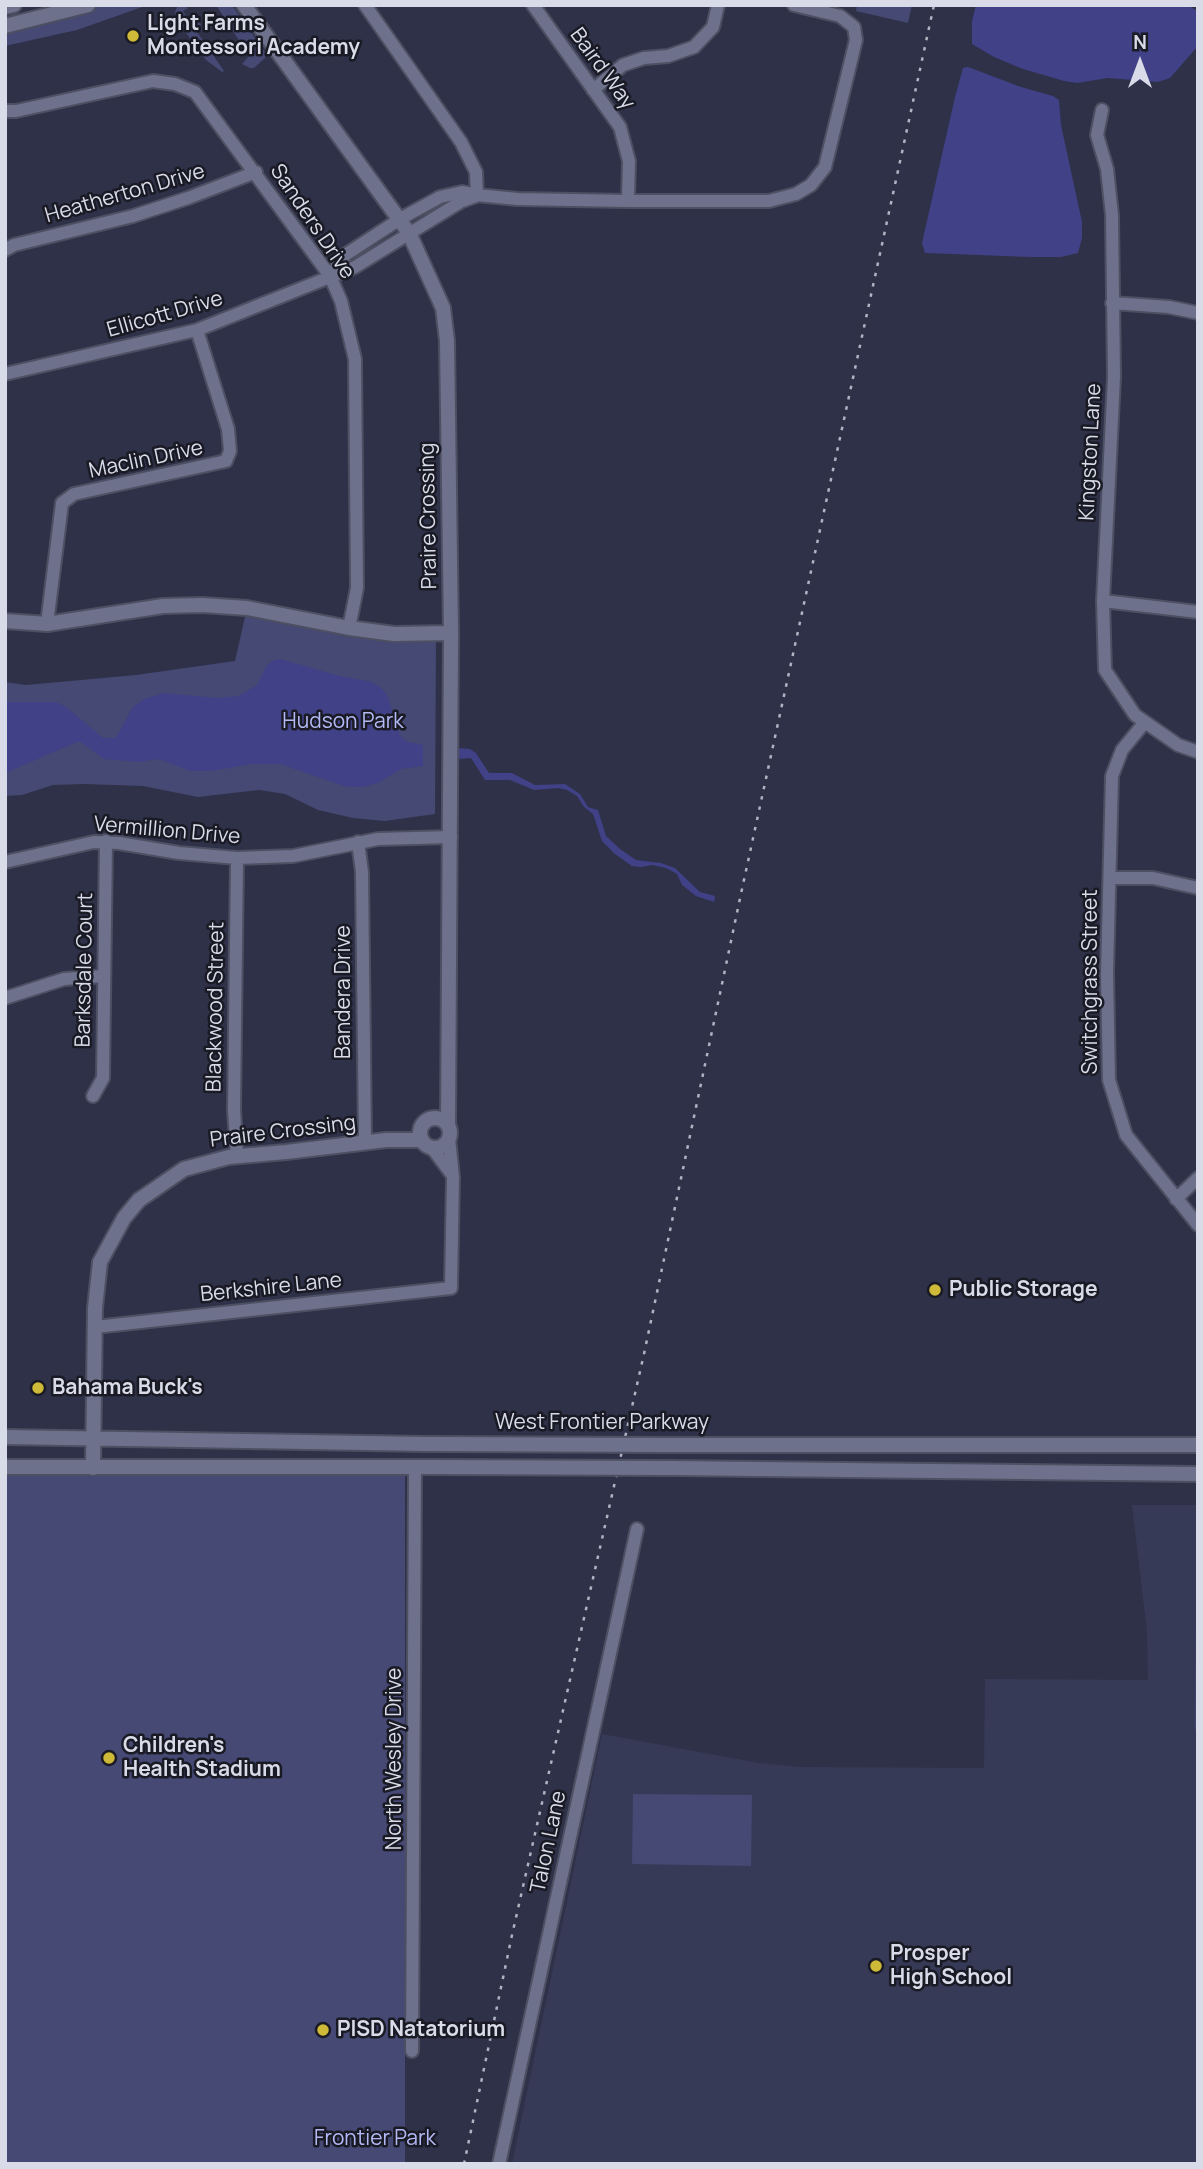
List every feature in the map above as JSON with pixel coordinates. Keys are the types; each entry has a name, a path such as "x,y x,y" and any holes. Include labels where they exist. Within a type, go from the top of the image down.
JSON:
{"street":[{"path":"5,6 14,5"},
{"path":"5,26 88,5"},
{"name":"Praire Crossing","path":"244,5 400,219 443,309 447,341 451,837 448,1086 442,1121 451,1134 449,1139"},
{"path":"365,5 461,142 476,172 477,195"},
{"name":"Baird Way","path":"533,5 620,127 629,160 628,201"},
{"path":"593,90 623,65 694,47 713,27 718,5"},
{"name":"Ellicott Drive","path":"330,276 345,255 400,219 440,197 462,192 517,199 628,201 769,201 796,194 811,185 825,167 856,40 854,27 841,16 794,5"},
{"name":"Sanders Drive","path":"5,111 16,111 153,80 175,83 195,92 330,276 341,301 355,359 357,588 349,628"},
{"name":"Kingston Lane","path":"1101,110 1097,135 1110,191 1114,377 1103,601 1105,670 1135,715 1178,745 1198,752"},
{"name":"Heatherton Drive","path":"5,250 14,245 133,216 256,172"},
{"name":"Ellicott Drive","path":"5,374 197,330 355,267 462,201 477,195"},
{"path":"1112,303 1169,307 1198,313"},
{"name":"Maclin Drive","path":"47,624 62,503 75,495 226,461 230,451 228,429 197,330"},
{"path":"1103,601 1198,612"},
{"path":"5,621 47,624 163,606 202,605 247,608 394,634 451,633"},
{"name":"Switchgrass Street","path":"1145,722 1122,750 1112,776 1107,973 1108,1080 1126,1135 1198,1225"},
{"name":"Vermillion Drive","path":"5,862 81,843 106,841 179,853 237,858 293,856 378,839 451,837"},
{"name":"Barksdale Court","path":"93,1096 103,1078 106,841"},
{"name":"Bandera Drive","path":"358,842 362,872 365,1143"},
{"name":"Blackwood Street","path":"237,858 234,1110 237,1156"},
{"path":"1110,878 1153,878 1198,888"},
{"path":"5,998 64,979 104,976"},
{"path":"442,1121 428,1119 425,1138 453,1177"},
{"path":"425,1138 442,1146 449,1139"},
{"name":"Praire Crossing","path":"93,1468 96,1287 100,1262 124,1218 151,1191 184,1169 237,1156 425,1138"},
{"path":"449,1139 453,1177"},
{"name":"Berkshire Lane","path":"95,1326 451,1288 453,1177"},
{"path":"1176,1199 1198,1178"},
{"name":"West Frontier Parkway","path":"5,1437 426,1444 1198,1445"},
{"name":"West Frontier Parkway","path":"5,1467 671,1468 1198,1474"},
{"name":"North Wesley Drive","path":"412,2051 420,1467"},
{"name":"Talon Lane","path":"499,2164 637,1529"}],"shaded area":[{"path":"976,5 1187,5 1198,11 1198,46 1170,78 1158,82 1108,78 1077,83 1064,81 1023,69 972,44 972,21"},
{"path":"968,67 1059,100 1061,125 1082,222 1078,253 1061,257 1030,257 925,253 922,243 955,97 963,68"},
{"path":"280,659 372,682 382,689 388,697 400,736 408,742 423,745 423,766 401,769 380,782 364,787 347,787 280,764 252,764 211,771 191,771 158,759 139,762 104,759 81,742 77,742 5,773 5,702 55,702 65,706 103,738 116,738 132,708 144,699 164,693 217,698 239,696 257,685 267,665"},
{"path":"458,748 470,749 476,753 489,773 512,773 535,785 565,784 580,794 588,807 598,810 606,836 620,849 636,860 675,868 700,892 715,896 714,902 696,896 682,885 677,874 666,868 652,865 632,866 615,854 602,841 593,814 577,796 558,788 534,790 510,780 485,780 471,758 458,759"},
{"name":"Prosper High School","path":"1132,1505 1198,1505 1198,2164 512,2164 602,1734 759,1763 799,1767 984,1768 985,1679 1148,1680 1147,1632"}],"green space":[{"path":"104,5 148,5 77,30 5,46 5,31"},
{"path":"183,5 188,8 183,11 192,25 198,21 201,25 195,29 224,71 206,60 179,23 175,12 177,7"},
{"path":"216,5 232,5 265,52 265,58 254,68 242,64 249,56"},
{"path":"857,5 912,5 908,23 856,11"},
{"name":"Hudson Park","path":"247,608 436,640 435,814 385,821 353,818 318,810 285,794 259,790 198,797 143,786 84,784 53,785 22,795 5,796 5,682 26,685 136,675 235,661"},
{"name":"Frontier Park","path":"5,1468 405,1469 405,2164 5,2164"},
{"path":"1198,1625 1198,1729 1195,1729"},
{"path":"633,1794 752,1795 751,1866 632,1864"}],"railway":[{"path":"464,2164 512,1935 644,1354 934,5"}],"place":[{"name":"Light Farms Montessori Academy","path":"133,36"},
{"name":"Public Storage","path":"935,1290"},
{"name":"Bahama Buck's","path":"38,1388"},
{"name":"Children's Health Stadium","path":"109,1758"},
{"name":"Prosper High School","path":"876,1966"},
{"name":"PISD Natatorium","path":"323,2030"}]}
